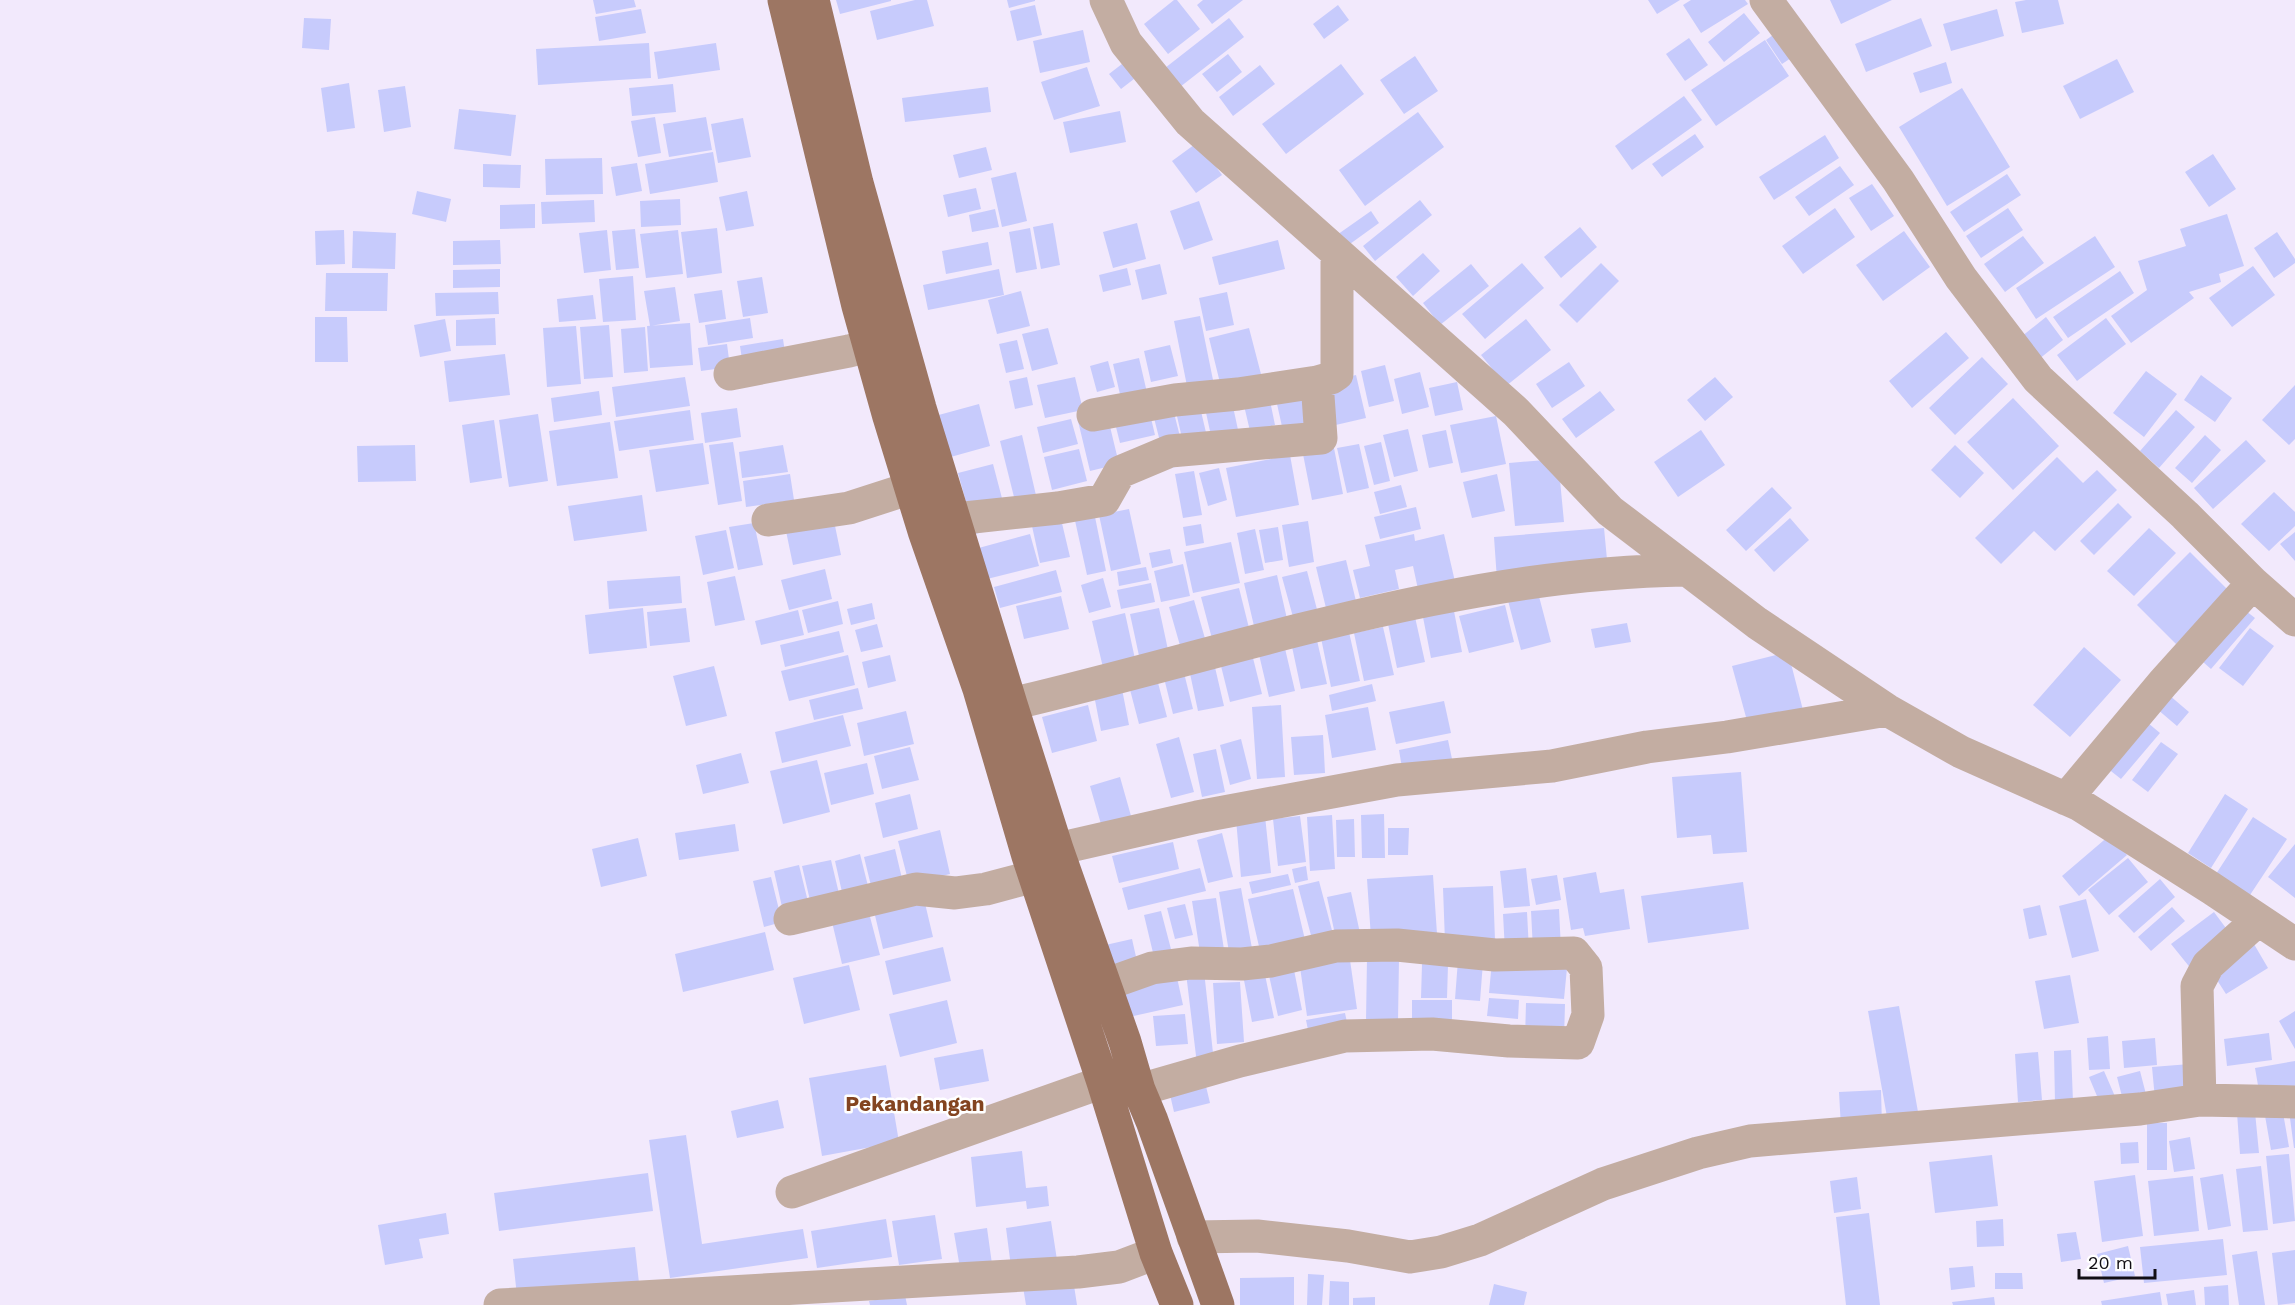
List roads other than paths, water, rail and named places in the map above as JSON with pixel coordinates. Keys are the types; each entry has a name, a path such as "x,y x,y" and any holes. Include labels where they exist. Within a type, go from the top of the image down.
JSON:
{"main road":[{"path":"784,0 859,348 903,491 979,689 1030,877 1091,1087 1177,1305"},
{"path":"813,0 857,183 920,408 1011,704 1062,847 1139,1090 1218,1305"},
{"path":"1156,1253 1193,1237"}],"street":[{"path":"1106,0 1126,43 1190,122 1516,411 1610,511 1757,623 1887,710 1960,752 2080,805 2295,944"},
{"path":"1766,0 1898,180 1961,278 2038,379 2295,620"},
{"path":"1093,415 1175,400 1238,394 1331,378 1337,374 1337,253"},
{"path":"730,374 901,338"},
{"path":"955,519 1104,500 1120,472 1170,451 1321,438 1317,382"},
{"path":"768,520 849,508 903,491"},
{"path":"1011,704 1320,624 1492,589 1629,571 1685,570"},
{"path":"2066,799 2163,683 2253,583"},
{"path":"1062,847 1197,817 1397,780 1552,766 1647,747 1727,737 1887,710"},
{"path":"790,918 916,889 956,893 986,889 1030,877"},
{"path":"2200,1100 2197,986 2208,965 2258,920"},
{"path":"1104,985 1152,968 1191,963 1242,964 1271,961 1336,946 1397,945 1495,955 1574,953 1586,968 1588,1016 1578,1043 1509,1041 1432,1034 1345,1036 1240,1061 1139,1090"},
{"path":"792,1192 954,1133 1091,1087"},
{"path":"1193,1237 1257,1236 1348,1246 1410,1257 1441,1252 1480,1240 1603,1184 1698,1153 1750,1141 2140,1109 2200,1100 2295,1102"},
{"path":"500,1305 1078,1272 1119,1267 1156,1253"}],"district":[{"name":"Pekandangan","path":"915,1104"}]}
